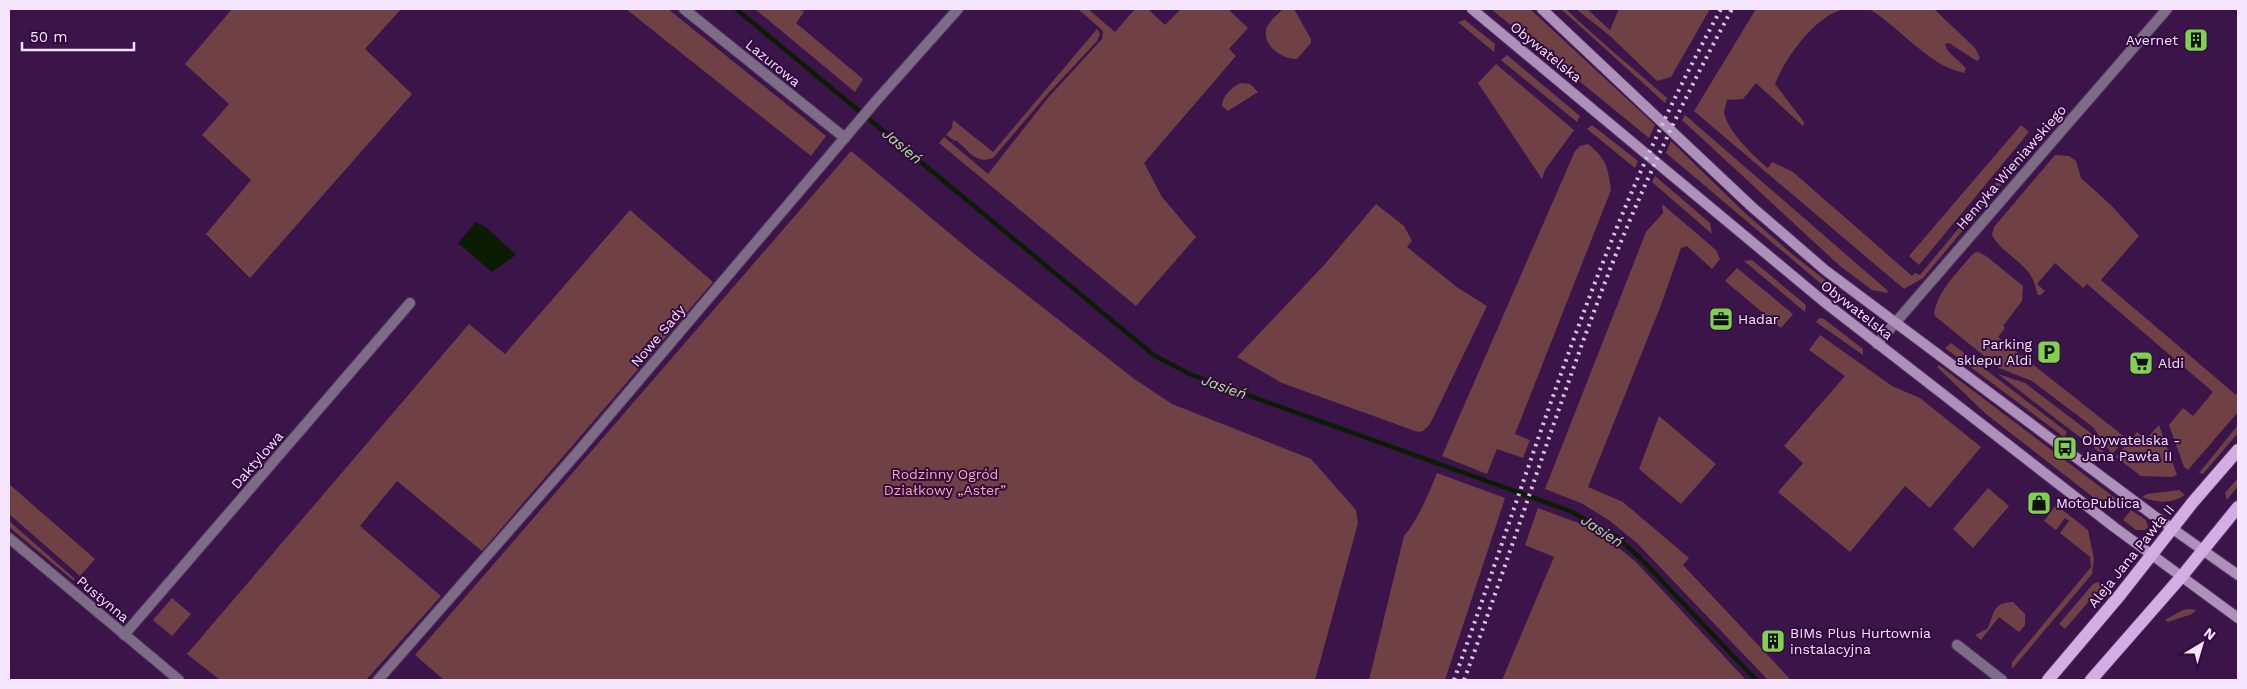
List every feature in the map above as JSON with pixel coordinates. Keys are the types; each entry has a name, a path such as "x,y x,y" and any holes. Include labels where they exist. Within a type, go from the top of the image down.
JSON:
{"main road":[{"name":"Obywatelska","path":"1472,9 1877,344 2114,527 2238,618"},
{"name":"Obywatelska","path":"1542,9 1789,240 1895,323 2172,529 2238,575"},
{"name":"Aleja Jana Pawła II","path":"2048,680 2238,450"},
{"path":"2091,680 2182,576 2238,507"}],"street":[{"name":"Lazurowa","path":"684,9 848,135"},
{"name":"Nowe Sady","path":"378,680 583,445 876,101 958,9"},
{"name":"Henryka Wieniawskiego","path":"1877,344 2167,9"},
{"name":"Daktylowa","path":"124,634 410,303"},
{"name":"Pustynna","path":"9,538 179,680"},
{"path":"1957,645 2002,680"}],"green space":[{"path":"232,9 401,9 365,49 412,94 250,278 206,234 251,180 202,135 229,104 185,64"},
{"path":"626,9 668,9 826,136 811,156"},
{"path":"755,9 800,9 804,12 796,23 863,79 855,92"},
{"path":"1078,9 1088,9 1115,32 1135,9 1148,9 1165,25 1181,9 1228,9 1248,28 1229,49 1236,56 1144,163 1162,197 1196,237 1136,306 939,143 944,137 988,174 1047,99 1102,39 1103,31"},
{"path":"1283,9 1294,9 1311,39 1311,43 1297,59 1281,55 1271,47 1266,36 1268,24"},
{"path":"1491,9 1530,9 1655,125 1649,138"},
{"path":"1561,9 1566,9 1667,98 1665,103"},
{"path":"1576,9 1587,9 1610,30 1619,9 1710,9 1671,77 1657,81 1609,35"},
{"path":"1756,9 1844,9 1833,13 1812,29 1794,50 1775,84 1804,122 1803,126 1756,83 1743,99 1727,100 1724,112 1732,130 1743,144 1768,168 1772,162 1793,172 1912,276 1915,273 1920,275 2037,133 2042,136 1923,278 1904,289 1694,111"},
{"path":"1869,9 1934,9 1975,48 1980,58 1977,61 1949,43 1945,44 1948,51 1966,68 1964,73 1950,68 1926,54"},
{"path":"1465,20 1495,44 1494,52 1458,22"},
{"path":"1097,29 1100,34 1097,41 1045,97 993,158 982,160 977,158 956,140 946,135 952,128 953,120 993,152"},
{"path":"1507,55 1580,116 1577,122 1501,60"},
{"path":"1496,64 1574,130 1545,170 1542,179 1478,83"},
{"path":"1241,83 1250,84 1258,92 1228,111 1222,106 1222,103 1231,89"},
{"path":"1685,115 1887,290 1888,293 1872,290 1840,266 1682,120"},
{"path":"1592,125 1638,161 1635,168 1587,129"},
{"path":"2021,125 2029,132 1919,265 1909,256"},
{"path":"1671,141 1745,213 1792,254 1858,306 1851,309 1666,153"},
{"path":"1588,144 1603,159 1609,176 1611,190 1515,434 1530,440 1523,458 1497,449 1487,474 1442,456 1575,151 1580,146"},
{"name":"Rodzinny Ogród Działkowy „Aster”","path":"851,151 972,252 1133,378 1172,404 1311,459 1356,510 1358,523 1315,680 444,680 415,655"},
{"path":"2055,155 2069,156 2076,161 2081,178 2112,206 2139,236 2101,280 2236,395 2238,392 2238,412 2188,470 2184,467 2169,425 2183,408 2193,416 2213,392 2087,284 2083,288 2055,263 2037,284 2045,291 2038,295 2027,270 2000,246 1992,235 1994,227"},
{"path":"1655,176 1710,223 1712,234 1652,182"},
{"path":"1376,204 1404,226 1412,241 1407,247 1458,288 1487,306 1430,424 1423,431 1418,432 1282,383 1237,357 1325,264"},
{"path":"1662,204 1716,250 1720,259 1712,269 1687,246 1681,248 1661,305 1588,487 1623,502 1689,558 1683,565 1791,680 1768,680 1637,543 1610,521 1581,503 1545,489 1646,232 1663,213"},
{"path":"630,210 713,282 482,551 397,481 360,526 441,596 366,680 220,680 187,654 469,324 505,354"},
{"path":"1978,252 1986,256 2023,286 2022,301 2003,326 2005,328 1998,337 2126,438 2112,454 2093,427 2032,381 1999,368 1934,314 1939,298 1948,283 1970,257"},
{"path":"1752,260 1806,305 1805,312 1744,261"},
{"path":"1737,268 1793,314 1781,328 1725,281"},
{"path":"1819,318 1824,319 1863,349 1863,355 1816,322"},
{"path":"1820,335 1892,386 1920,398 1981,447 1930,508 1905,486 1850,552 1778,492 1803,463 1784,446 1845,376 1809,350"},
{"path":"1951,343 2067,432 2064,437 1945,348"},
{"path":"1939,365 2119,501 2111,511 1986,414 1937,367"},
{"path":"1998,374 2025,383 2092,434 2108,459 2094,448 2096,444 2084,435 2081,438"},
{"path":"1659,416 1716,464 1681,504 1639,469"},
{"path":"2159,425 2177,475 2172,477 2141,476 2116,457 2137,432 2146,439"},
{"path":"2238,425 2238,433 2203,474 2199,473"},
{"path":"1437,473 1505,498 1445,680 1369,680 1404,536 1419,514"},
{"path":"2238,478 2238,486 2227,500 2225,493"},
{"path":"9,484 95,559 80,576 9,514"},
{"path":"1988,488 2009,506 1973,548 1953,529"},
{"path":"2179,490 2185,495 2169,501 2142,497 2147,494"},
{"path":"2056,505 2088,530 2094,559 2092,574 2012,669 2012,662 2091,567 2090,557 2060,533 2069,521 2065,518 2056,530 2044,521"},
{"path":"1538,508 1584,525 1615,545 1635,561 1746,680 1502,680 1554,557 1525,545"},
{"path":"2131,510 2146,520 2148,527 2145,530 2136,530 2123,520"},
{"path":"9,521 75,579 74,581 9,527"},
{"path":"2098,582 2102,586 2065,629 2059,624 2093,584"},
{"path":"172,598 191,614 172,636 153,620"},
{"path":"2013,602 2025,614 2025,625 2019,632 1999,617 1981,640 1975,635 1987,629 1997,607"},
{"path":"2183,610 2196,610 2192,614 2168,622 2165,620"}],"shaded area":[{"path":"476,222 487,228 516,255 492,272 458,243"}],"waterway":[{"name":"Jasień","path":"736,9 1155,356 1192,375 1570,511 1617,537 1639,557 1756,680"}],"railway":[{"path":"1454,680 1550,405 1611,242 1663,124 1721,9"},
{"path":"1464,680 1579,352 1620,244 1673,125 1732,9"}],"place":[{"name":"Avernet","path":"2196,40"},
{"name":"Hadar","path":"1721,319"},
{"name":"Parking sklepu Aldi","path":"2049,352"},
{"name":"Aldi","path":"2141,363"},
{"name":"Obywatelska - Jana Pawła II","path":"2065,448"},
{"name":"MotoPublica","path":"2039,503"},
{"name":"BIMs Plus Hurtownia instalacyjna","path":"1773,641"}]}
